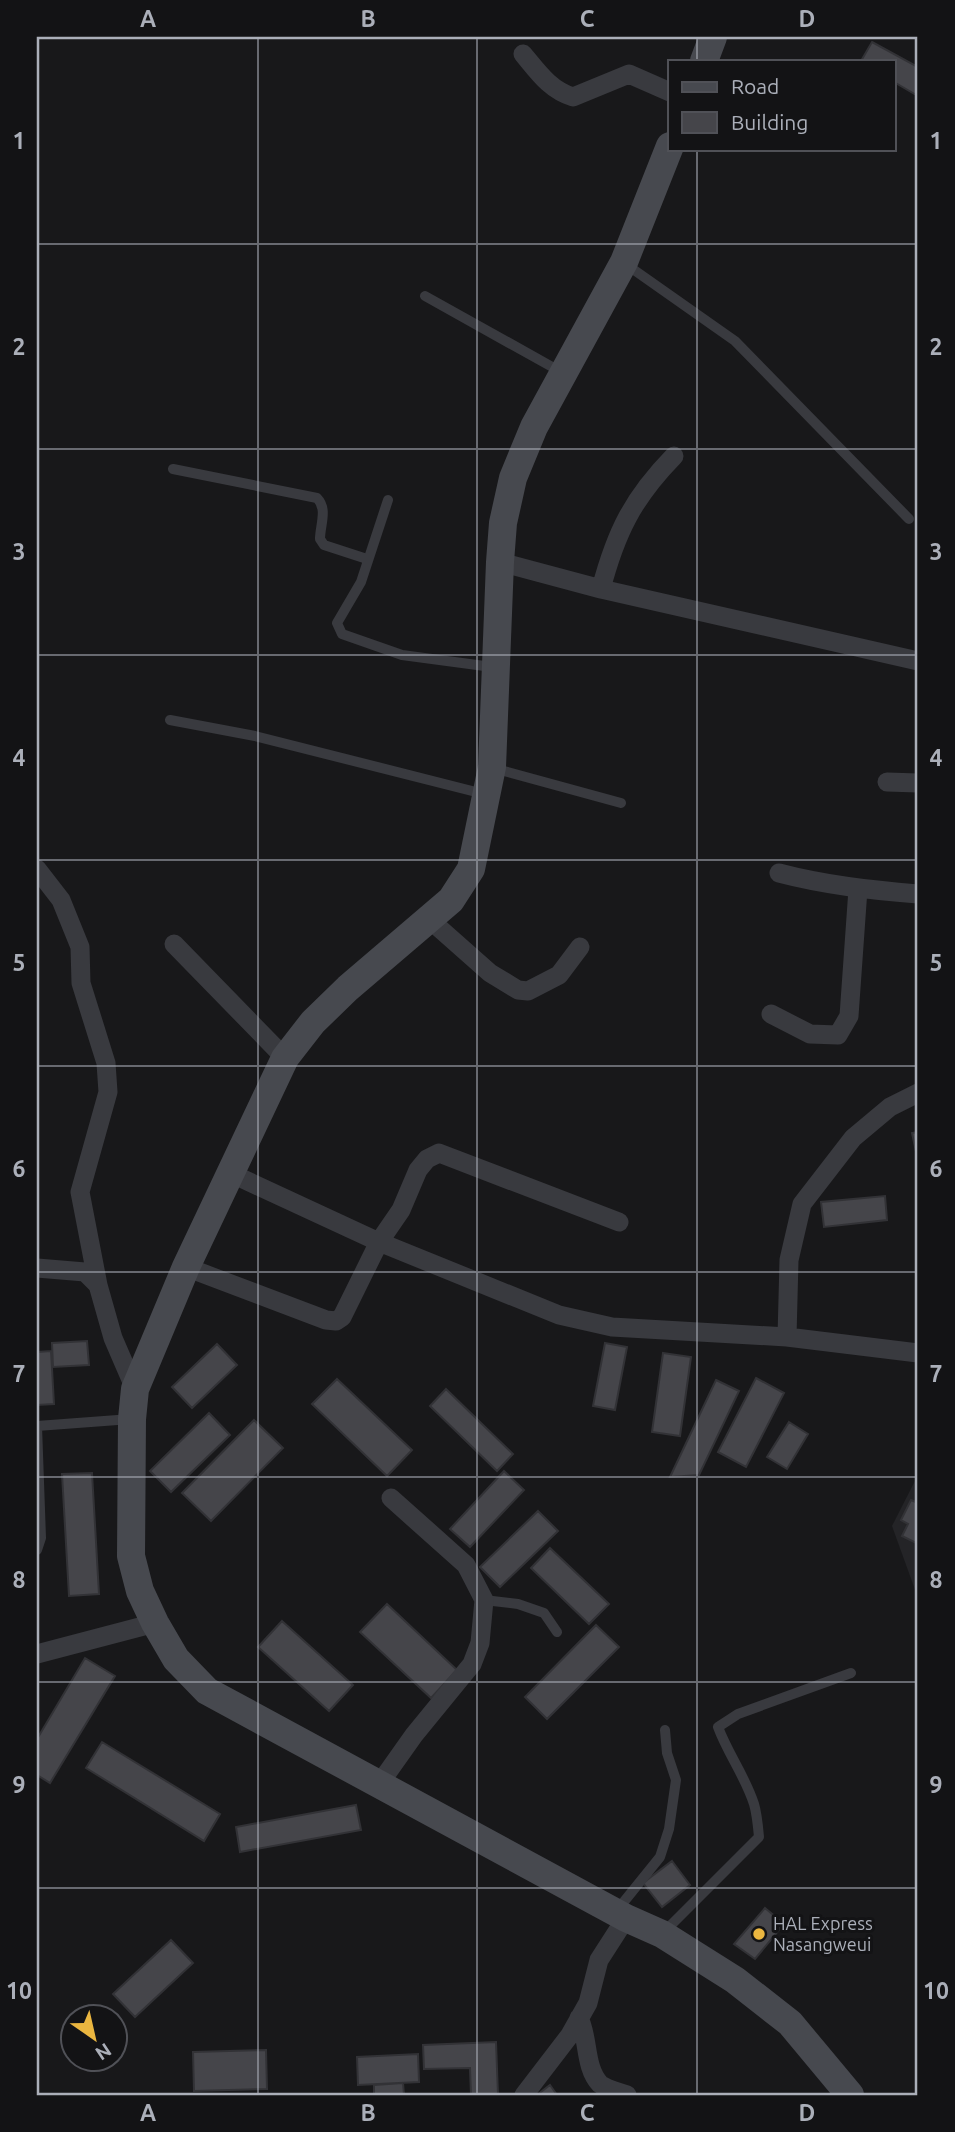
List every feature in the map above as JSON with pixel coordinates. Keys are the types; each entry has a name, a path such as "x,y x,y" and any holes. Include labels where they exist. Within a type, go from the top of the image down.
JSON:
{"street":[{"path":"704,60 713,37"},
{"path":"523,54 546,82 563,94 573,97 629,74 668,91"},
{"path":"668,150 624,262 534,427 513,478 503,523 500,562 490,781 471,869 451,900 348,988 313,1022 285,1058 186,1267 135,1389 132,1419 131,1556 140,1591 155,1623 176,1659 207,1690 621,1915 662,1934 735,1980 790,2023 850,2095"},
{"path":"601,589 612,548 625,519 657,474 674,456"},
{"path":"500,562 601,589 918,662"},
{"path":"887,782 918,783"},
{"path":"37,869 61,900 80,947 81,983 106,1063 108,1092 80,1192 98,1285 113,1339 135,1389"},
{"path":"779,873 858,890 918,894"},
{"path":"771,1014 810,1034 838,1035 849,1016 858,890"},
{"path":"429,919 490,973 518,990 528,991 559,975 580,947"},
{"path":"174,944 285,1058"},
{"path":"787,1337 789,1260 802,1204 853,1138 890,1107 918,1093"},
{"path":"186,1267 326,1320 336,1321 342,1317 379,1242 401,1210 418,1170 427,1159 439,1153 619,1222"},
{"path":"230,1173 379,1242 559,1315 612,1326 787,1337 918,1353"},
{"path":"37,1268 85,1272 98,1285"},
{"path":"380,1783 414,1735 472,1664 480,1643 484,1600 466,1565 391,1498"},
{"path":"37,1654 155,1623"},
{"path":"524,2095 570,2035 588,2003 599,1960 621,1915"},
{"path":"579,2018 586,2031 592,2070 601,2085 627,2095"}],"lane":[{"path":"624,262 735,341 909,519"},
{"path":"425,296 564,373"},
{"path":"173,469 317,498 324,509 320,540 324,545 367,559"},
{"path":"388,500 361,582 337,623 342,634 402,654 496,668"},
{"path":"170,720 621,803"},
{"path":"37,1550 41,1538 37,1426 132,1419"},
{"path":"484,1600 518,1604 544,1613 556,1632"},
{"path":"662,1934 760,1837 755,1805 727,1751 718,1727 738,1714 851,1673"},
{"path":"621,1915 660,1857 669,1829 676,1780 667,1754 665,1730"}],"shaded area":[{"path":"918,1475 918,1598 892,1526"}],"building":[{"path":"872,42 918,67 918,96 895,83 895,60 862,60"},
{"path":"918,1132 918,1161 912,1133"},
{"path":"885,1196 887,1220 824,1227 821,1202"},
{"path":"87,1341 89,1365 53,1367 52,1343"},
{"path":"605,1343 627,1347 615,1410 593,1406"},
{"path":"217,1344 237,1365 192,1408 172,1387"},
{"path":"51,1351 54,1404 37,1405 37,1352"},
{"path":"663,1353 691,1357 680,1436 652,1432"},
{"path":"756,1378 784,1393 746,1467 718,1452"},
{"path":"337,1379 412,1450 387,1476 312,1404"},
{"path":"716,1380 739,1391 699,1475 670,1477"},
{"path":"446,1389 513,1454 497,1471 430,1406"},
{"path":"209,1413 230,1435 171,1492 150,1471"},
{"path":"254,1420 283,1448 211,1521 182,1493"},
{"path":"789,1422 808,1434 787,1469 767,1457"},
{"path":"504,1471 524,1490 470,1547 450,1529"},
{"path":"92,1473 99,1594 69,1596 62,1474"},
{"path":"911,1500 918,1503 918,1544 902,1536 908,1524 901,1520"},
{"path":"538,1511 558,1531 500,1587 480,1567"},
{"path":"550,1548 609,1604 589,1624 531,1568"},
{"path":"387,1604 457,1670 431,1698 360,1632"},
{"path":"282,1621 353,1685 329,1711 258,1647"},
{"path":"596,1625 619,1647 547,1719 525,1697"},
{"path":"85,1658 115,1676 50,1783 37,1775 37,1739"},
{"path":"102,1742 220,1814 204,1841 86,1768"},
{"path":"356,1805 361,1830 240,1852 236,1827"},
{"path":"672,1861 690,1885 662,1907 643,1883"},
{"name":"HAL Express Nasangweui","path":"765,1908 784,1924 755,1959 734,1944"},
{"path":"171,1940 193,1963 135,2017 130,2012 130,2002 121,2002 113,1994"},
{"path":"496,2042 498,2095 471,2095 470,2068 424,2069 423,2045"},
{"path":"266,2050 267,2089 194,2091 193,2052"},
{"path":"418,2054 419,2082 358,2085 357,2057"},
{"path":"403,2083 404,2095 374,2095 374,2085"},
{"path":"550,2085 557,2095 537,2095"}],"place":[{"name":"HAL Express Nasangweui","path":"759,1934"}]}
